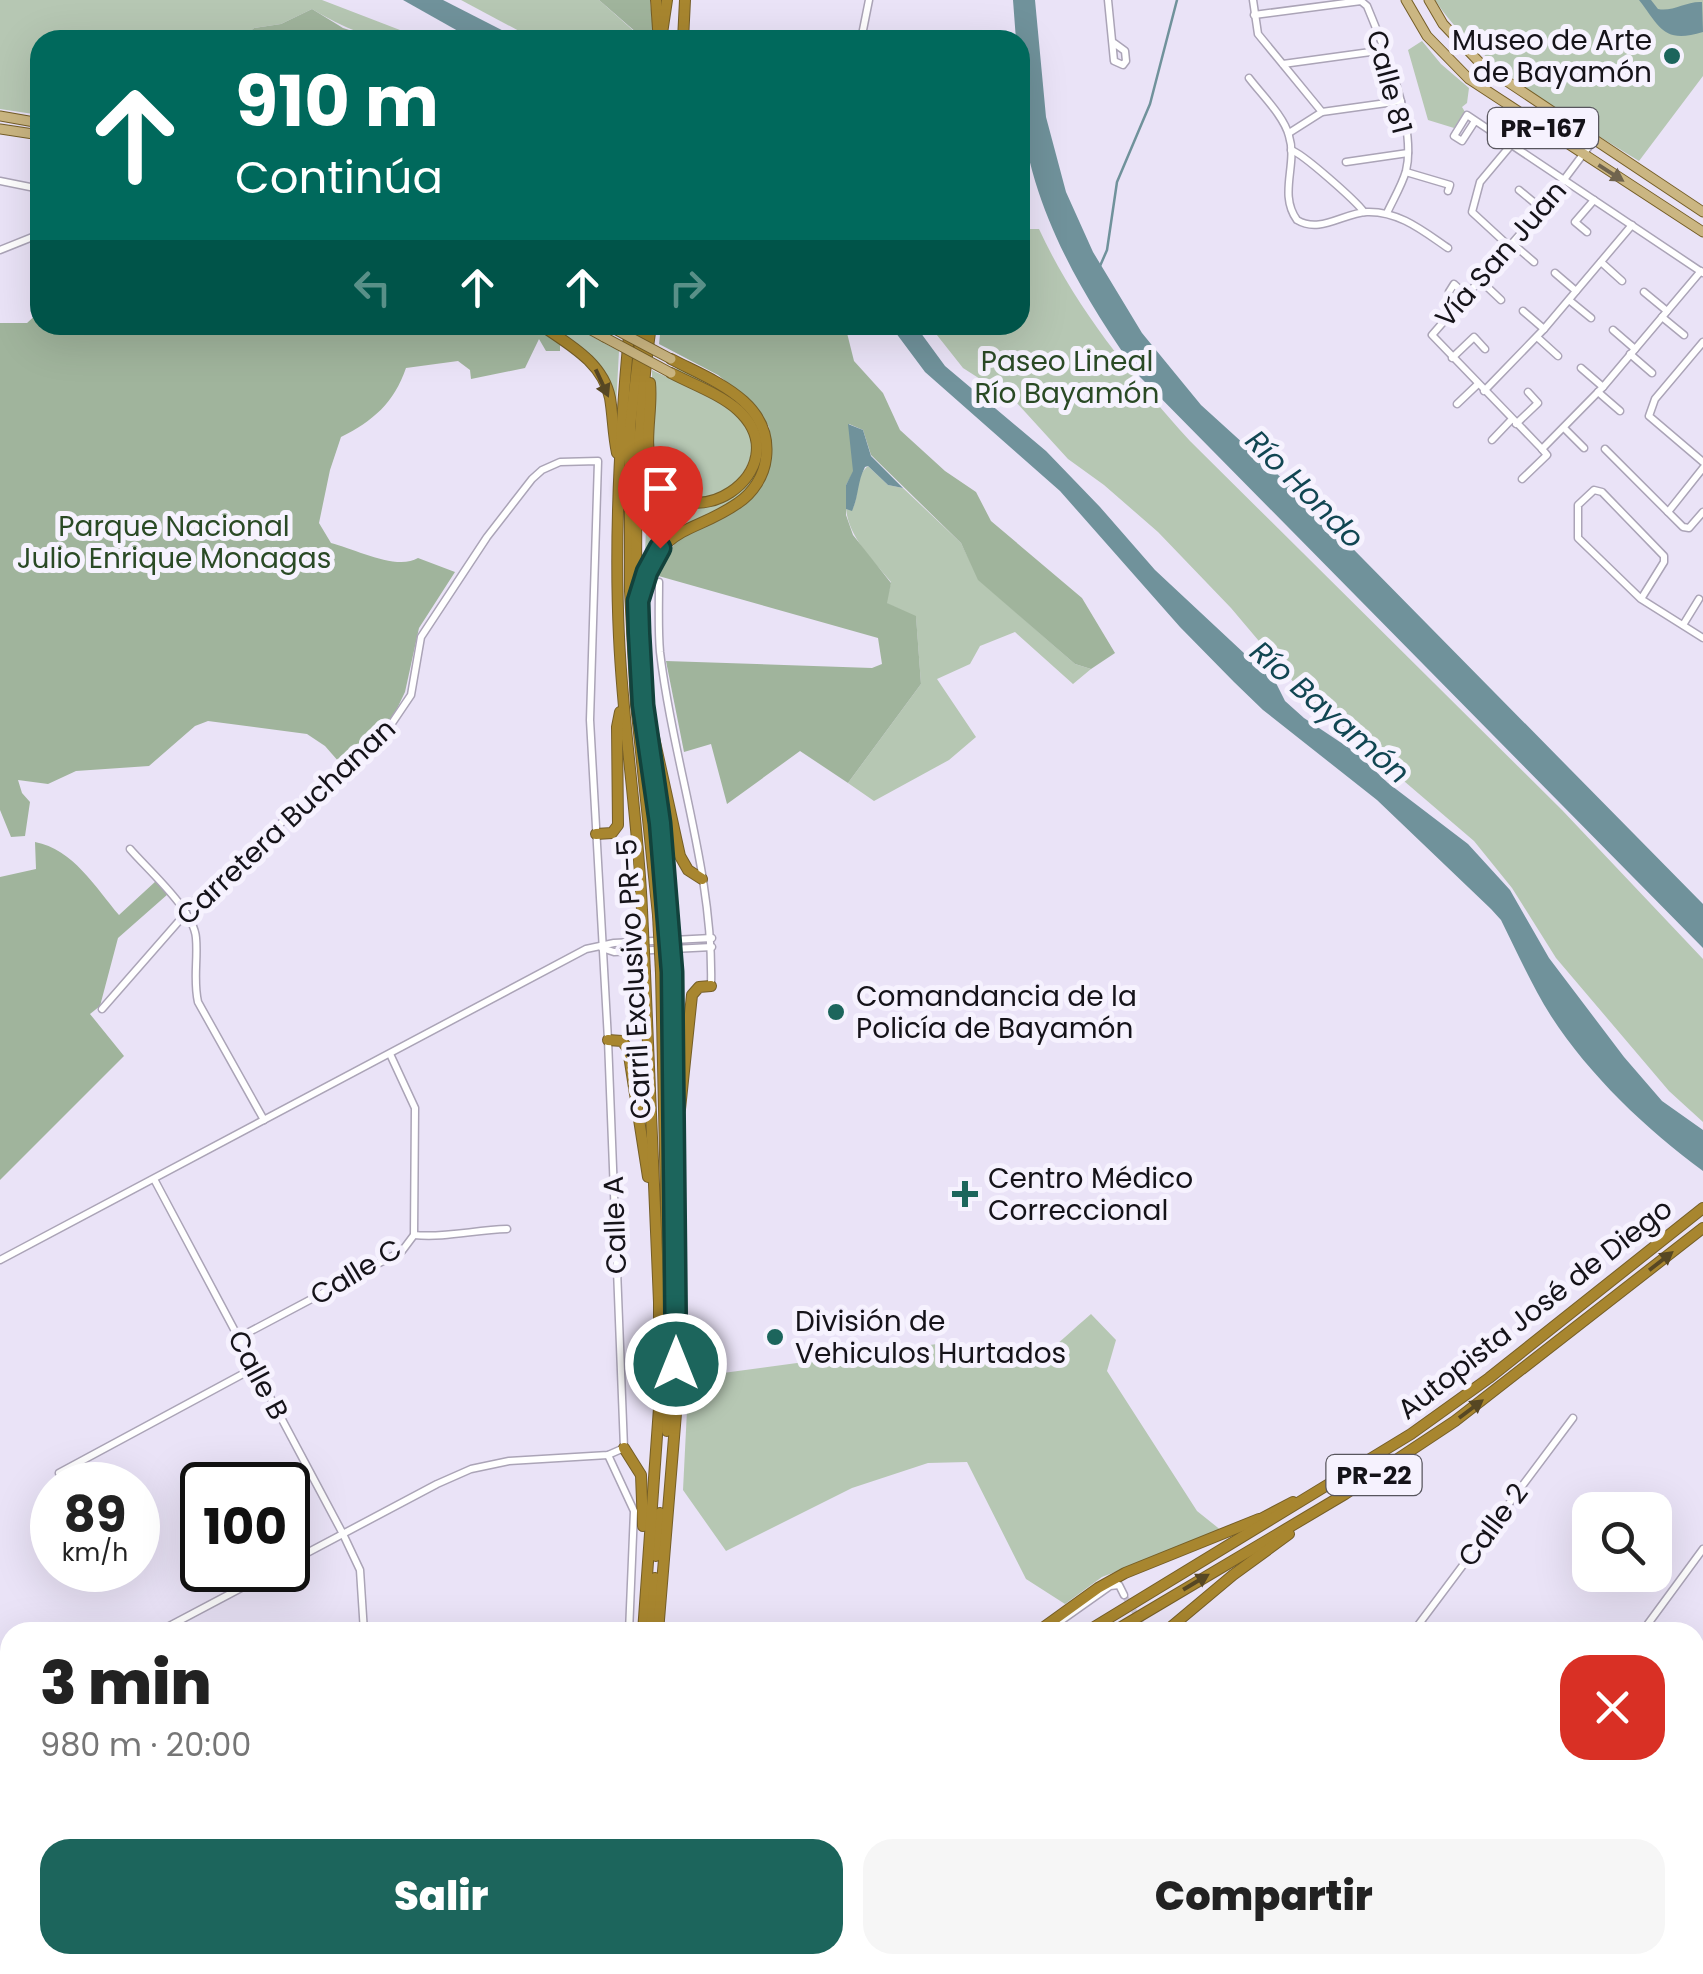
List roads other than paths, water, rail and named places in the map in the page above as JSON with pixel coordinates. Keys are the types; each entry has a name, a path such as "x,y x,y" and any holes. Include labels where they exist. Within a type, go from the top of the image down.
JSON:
{"highway":[{"path":"656,0 659,30"},
{"path":"662,30 667,0"},
{"path":"686,30 688,0"},
{"path":"554,335 590,361 602,376 610,398 620,466"},
{"path":"629,335 620,466 619,614 623,696 638,829 659,1302 659,1408 644,1593"},
{"name":"Carril Exclusivo PR-5","path":"641,335 630,427 630,591 636,704 663,912"},
{"path":"649,335 638,498 638,601 643,705 660,823 675,1129 676,1401 658,1622"},
{"path":"647,348 652,401 649,454 656,474 665,487 685,500 724,498 743,484 752,467 752,430 731,405 671,372"},
{"path":"638,601 662,544 678,532 741,502 761,478 766,460 763,429 745,400 670,359"},
{"path":"596,834 612,833 618,825 617,727 623,696"},
{"path":"643,705 682,861 702,879"},
{"name":"Carril Exclusivo PR-5","path":"657,1622 659,1530 669,1397 666,972"},
{"path":"675,1129 680,1116 693,993 699,987 711,986"},
{"path":"608,1040 622,1041 628,1049 645,1169 652,1190"},
{"name":"Autopista José de Diego","path":"1103,1622 1338,1482 1448,1408 1703,1208"},
{"name":"Autopista José de Diego","path":"1132,1621 1346,1494 1455,1421 1703,1228"},
{"path":"624,1448 641,1476 643,1622"},
{"path":"1056,1622 1132,1575 1229,1536 1338,1482"},
{"path":"1178,1622 1233,1574 1346,1494"},
{"path":"1108,1622 1123,1610"}],"main road":[{"name":"PR-167","path":"1406,0 1427,36 1458,70 1703,232"},
{"name":"PR-167","path":"1429,0 1443,24 1482,64 1703,212"},
{"path":"0,116 30,121"},
{"path":"0,128 30,133"},
{"path":"600,335 671,372"},
{"path":"626,335 670,359"}],"street":[{"path":"863,30 869,0"},
{"path":"1108,0 1114,44"},
{"path":"1252,0 1258,34 1322,112"},
{"name":"Calle 81","path":"1254,14 1361,2 1366,6 1401,102 1408,154 1406,172 1387,214"},
{"path":"1283,64 1385,50"},
{"path":"1249,78 1289,133 1287,202 1297,220 1316,226 1364,212 1387,214 1406,220 1448,248"},
{"path":"1289,133 1322,112 1401,102"},
{"path":"1475,120 1702,272 1542,450 1547,455 1522,479"},
{"name":"Vía San Juan","path":"1542,450 1432,335 1542,209 1592,141"},
{"path":"1511,144 1480,182 1472,212 1534,262"},
{"path":"1291,150 1301,153 1364,212"},
{"path":"1346,162 1408,154"},
{"path":"1406,172 1450,184 1448,191"},
{"path":"0,181 30,187"},
{"path":"1520,190 1542,209"},
{"path":"1587,232 1575,222 1594,200"},
{"path":"1484,391 1544,329 1632,225"},
{"path":"0,250 30,238"},
{"path":"1601,262 1622,281"},
{"path":"1555,273 1576,291"},
{"path":"1481,281 1502,300"},
{"path":"1452,312 1449,292 1454,284 1467,296"},
{"path":"1644,292 1684,335"},
{"path":"1569,300 1591,318"},
{"path":"1523,311 1544,329"},
{"path":"1613,330 1652,373"},
{"path":"1536,337 1558,356"},
{"path":"1452,358 1474,338 1485,349"},
{"path":"1668,512 1703,465 1649,416 1655,400 1703,342"},
{"path":"1580,368 1620,411"},
{"path":"1457,404 1478,384"},
{"path":"1492,440 1538,403 1528,392"},
{"path":"1564,428 1584,448"},
{"path":"1605,448 1683,527 1689,528 1703,512"},
{"name":"Calle A","path":"598,461 589,685 624,1448"},
{"name":"Carretera Buchanan","path":"102,1009 185,912 384,735 410,695 422,636 487,536 532,479 560,462 598,461"},
{"path":"1641,600 1664,556 1602,492 1594,490 1578,505 1578,538 1641,600 1703,638"},
{"path":"660,582 660,647 712,942 711,986"},
{"path":"1683,626 1699,599"},
{"path":"130,848 185,912 196,932 194,982 198,1002 264,1120"},
{"path":"0,1260 586,949 614,943 712,942"},
{"name":"Calle C","path":"238,1338 402,1251 414,1235 415,1108 390,1054"},
{"name":"Calle B","path":"154,1179 343,1534 360,1570 363,1622"},
{"path":"414,1235 446,1238 462,1231 506,1229"},
{"path":"79,1462 254,1368"},
{"name":"Calle 2","path":"1421,1622 1573,1418"},
{"path":"310,1552 472,1469 509,1461 608,1455 624,1448"},
{"path":"608,1455 634,1511 629,1622"},
{"path":"1649,1622 1703,1549"},
{"path":"1059,1622 1102,1591 1119,1586"},
{"path":"177,1622 233,1592"}],"waterway":[{"path":"1100,266 1107,250 1117,182 1150,104 1177,0"}],"tunnel":[{"path":"1124,1595 1141,1622"}],"place":[{"name":"Museo de Arte de Bayamón","path":"1672,56"},
{"name":"Comandancia de la Policía de Bayamón","path":"836,1012"},
{"name":"Centro Médico Correccional","path":"965,1194"},
{"name":"División de Vehiculos Hurtados","path":"775,1337"}],"park label":[{"name":"Paseo Lineal Río Bayamón","path":"1067,377"},
{"name":"Parque Nacional Julio Enrique Monagas","path":"174,542"}],"water label":[{"name":"Río Hondo","path":"1305,489"},
{"name":"Río Bayamón","path":"1330,712"}]}
